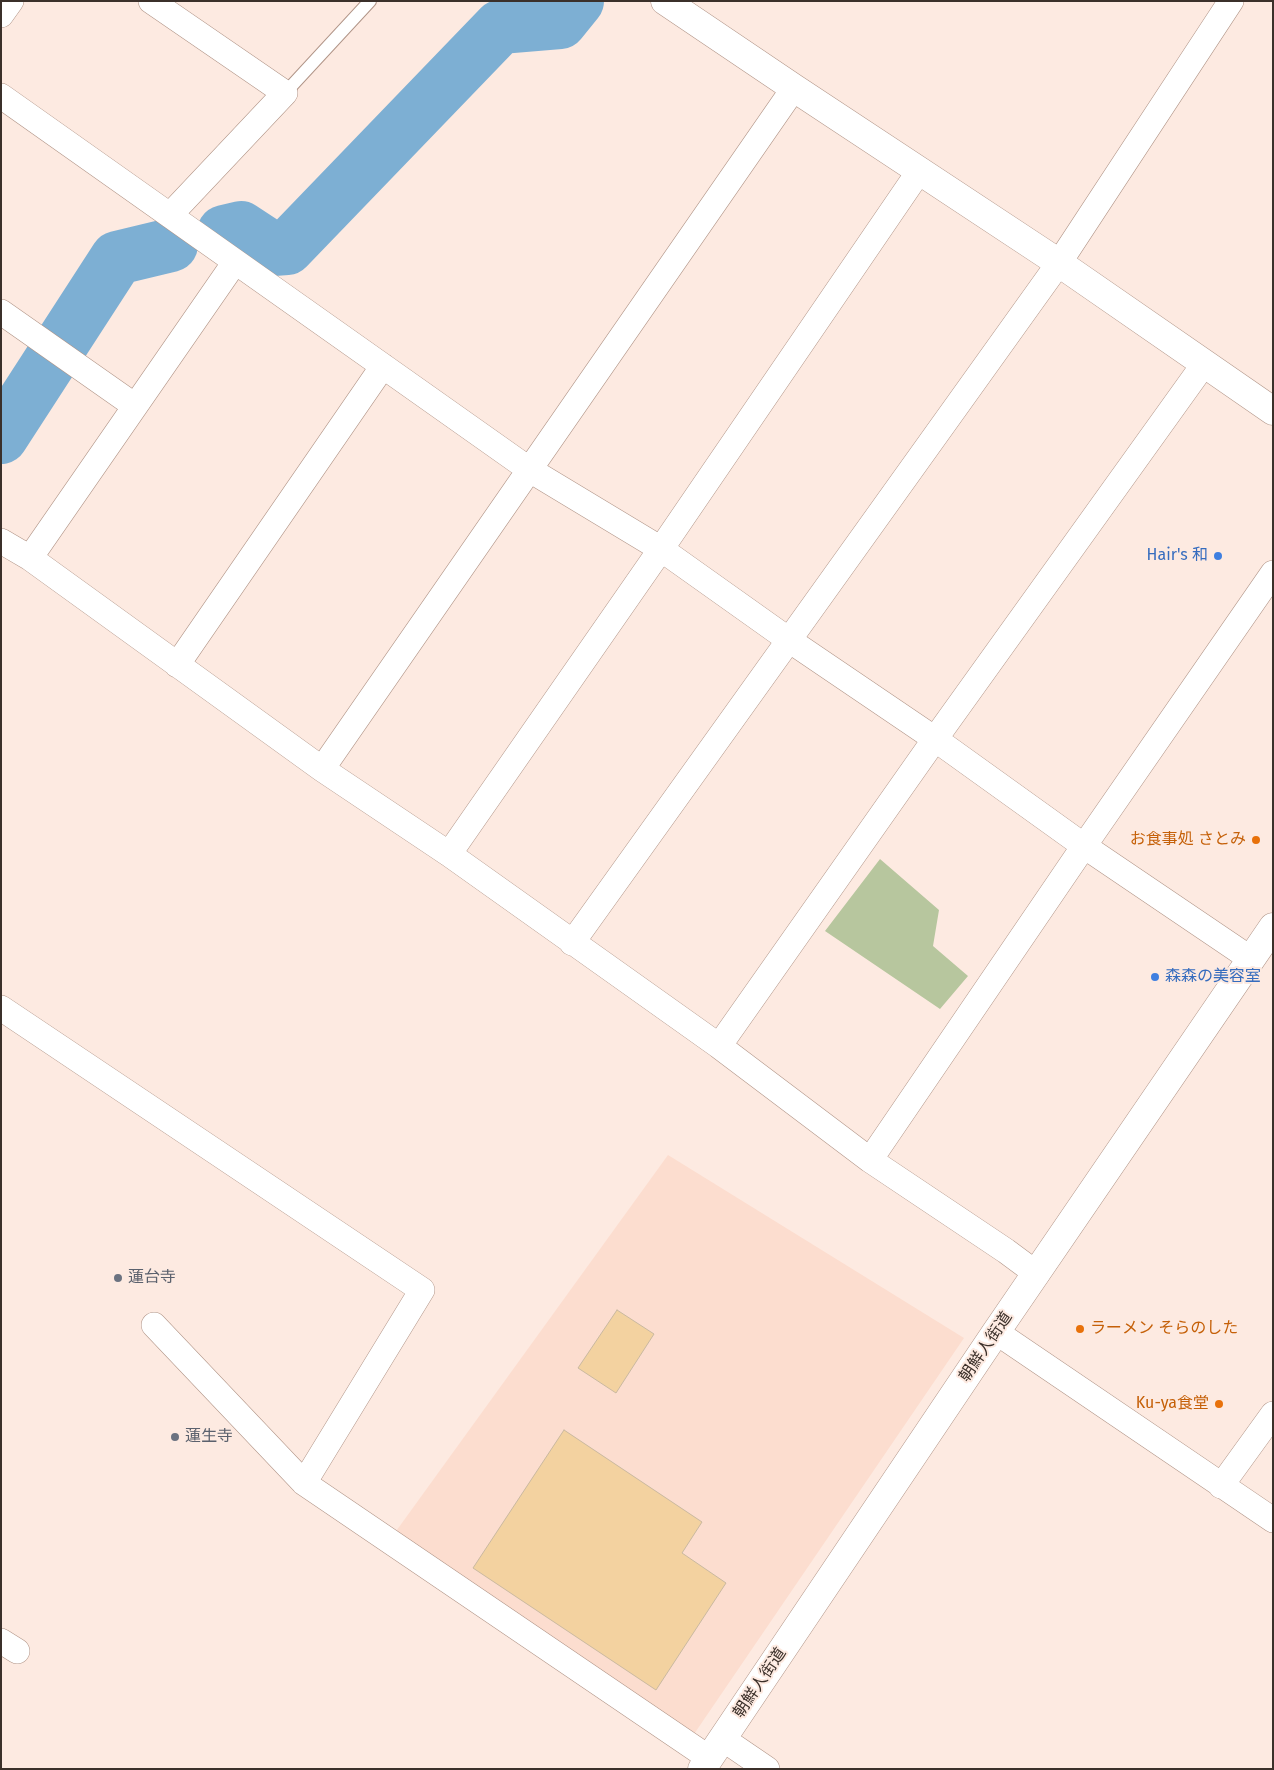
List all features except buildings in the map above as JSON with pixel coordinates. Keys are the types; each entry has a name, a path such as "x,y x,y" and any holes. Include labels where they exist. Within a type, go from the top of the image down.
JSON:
{"street":[{"path":"1,15 11,1"},
{"path":"151,1 285,93 170,215"},
{"path":"665,1 1059,263 1273,411"},
{"path":"572,943 1059,263 1231,1"},
{"path":"322,770 794,88"},
{"path":"1,96 530,470 661,550 935,739 1084,846 1251,959"},
{"path":"449,854 661,550 920,170"},
{"path":"30,558 235,262"},
{"path":"1,312 135,406"},
{"path":"718,1046 1204,364"},
{"path":"177,665 383,366"},
{"path":"1,541 30,558 322,770 449,854 718,1046 870,1160 1037,1274"},
{"path":"870,1160 1273,573"},
{"name":"朝鮮人街道","path":"712,1755 996,1332 1273,927"},
{"path":"1,1008 50,1039 422,1290 304,1484"},
{"path":"154,1325 304,1484 712,1755 767,1769"},
{"path":"996,1332 1273,1520"},
{"path":"1221,1486 1273,1414"}],"lane":[{"path":"285,93 370,1"}],"shaded area":[{"path":"668,1155 964,1338 692,1737 394,1534"}],"green space":[{"path":"880,859 939,910 933,946 968,976 940,1009 825,931"}],"waterway":[{"path":"224,232 241,228 273,249 287,248 500,27 560,22 577,1"},
{"path":"1,437 117,258 171,245"}],"place":[{"name":"Hair's 和","path":"1218,556"},
{"name":"お食事処 さとみ","path":"1256,840"},
{"name":"森森の美容室","path":"1155,977"},
{"name":"蓮台寺","path":"118,1278"},
{"name":"ラーメン そらのした","path":"1080,1329"},
{"name":"Ku-ya食堂","path":"1219,1404"},
{"name":"蓮生寺","path":"175,1437"}]}
